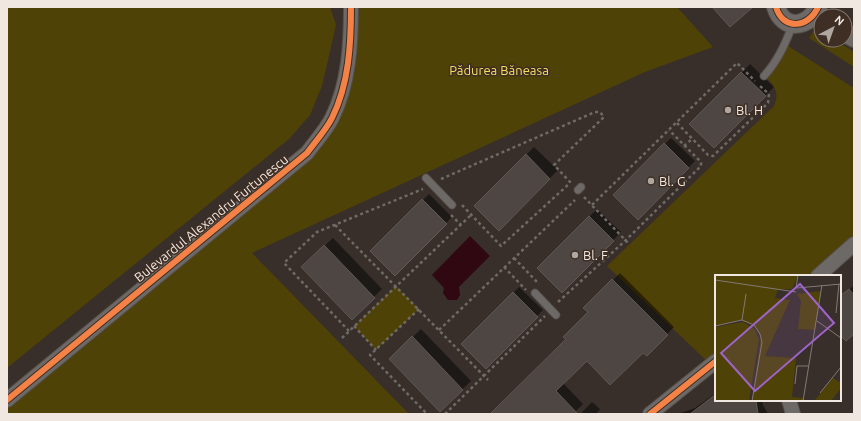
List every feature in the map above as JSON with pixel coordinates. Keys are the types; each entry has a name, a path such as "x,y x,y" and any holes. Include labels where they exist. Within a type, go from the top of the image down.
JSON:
{"street":[{"name":"Bulevardul Alexandru Furtunescu","path":"7,400 307,153 332,119 341,95 351,46 351,7"},
{"path":"776,7 780,16 813,16"},
{"path":"819,275 854,244"},
{"path":"650,414 715,362"},
{"path":"790,401 793,414"}],"lane":[{"path":"764,76 772,68 785,44 813,17"},
{"path":"426,178 452,205"},
{"path":"531,293 556,315"}],"path":[{"path":"592,205 737,63 769,94 768,103 713,156 708,155 677,123"},
{"path":"444,186 439,180 595,112 600,112 604,117 554,165 580,190 629,244"},
{"path":"556,302 561,302 701,166 701,162 669,130"},
{"path":"684,146 692,139"},
{"path":"460,201 471,215 501,246 571,182"},
{"path":"349,331 284,263 317,232 423,189 428,192"},
{"path":"439,330 514,258 580,190"},
{"path":"449,212 461,225"},
{"path":"342,338 471,215"},
{"path":"335,224 488,380"},
{"path":"514,258 542,287"},
{"path":"504,267 531,293"},
{"path":"419,309 370,355 426,414"},
{"path":"445,414 545,316 546,311"},
{"path":"354,326 376,350"}],"green space":[{"path":"7,7 330,7 336,25 322,86 310,115 289,139 7,368"},
{"name":"Pădurea Băneasa","path":"351,7 677,7 713,47 645,72 252,253 409,414 7,414 7,400 307,153 332,119"},
{"path":"813,32 813,41 809,38"},
{"path":"785,44 854,88 854,244 819,275 715,275 715,362 711,365 607,266 774,106 776,101 775,89 764,76"},
{"path":"825,48 848,48 854,52 854,67"},
{"path":"396,286 419,309 376,350 354,326"}],"shaded area":[{"path":"470,236 490,256 459,287 460,295 457,300 448,300 443,293 444,288 432,275"}],"building":[{"path":"712,7 753,7 730,27"},
{"name":"Bl. H","path":"741,72 766,96 714,148 689,124"},
{"name":"Bl. G","path":"664,143 689,168 638,220 613,195"},
{"path":"526,154 550,179 499,231 474,206"},
{"path":"422,199 447,224 395,276 370,251"},
{"name":"Bl. F","path":"589,216 614,241 562,293 537,268"},
{"path":"324,245 375,298 352,320 301,267"},
{"path":"612,279 668,335 647,356 643,353 610,385 587,361 556,391 578,414 490,414 566,339 563,337 588,312 583,308"},
{"path":"849,289 854,295 854,334 846,341 841,336 841,295"},
{"path":"513,292 538,317 486,369 461,344"},
{"path":"412,336 463,390 440,412 389,359"},
{"path":"715,395 715,401 756,401 758,414 690,414"}],"cycle path":[{"path":"7,400 307,153 330,122 342,92 348,64 351,7"},
{"path":"776,7 779,15 784,20 796,24 803,23 809,19 818,7"},
{"path":"650,414 715,362"}],"place":[{"name":"Bl. H","path":"728,110"},
{"name":"Bl. G","path":"651,181"},
{"name":"Bl. F","path":"575,255"}]}
